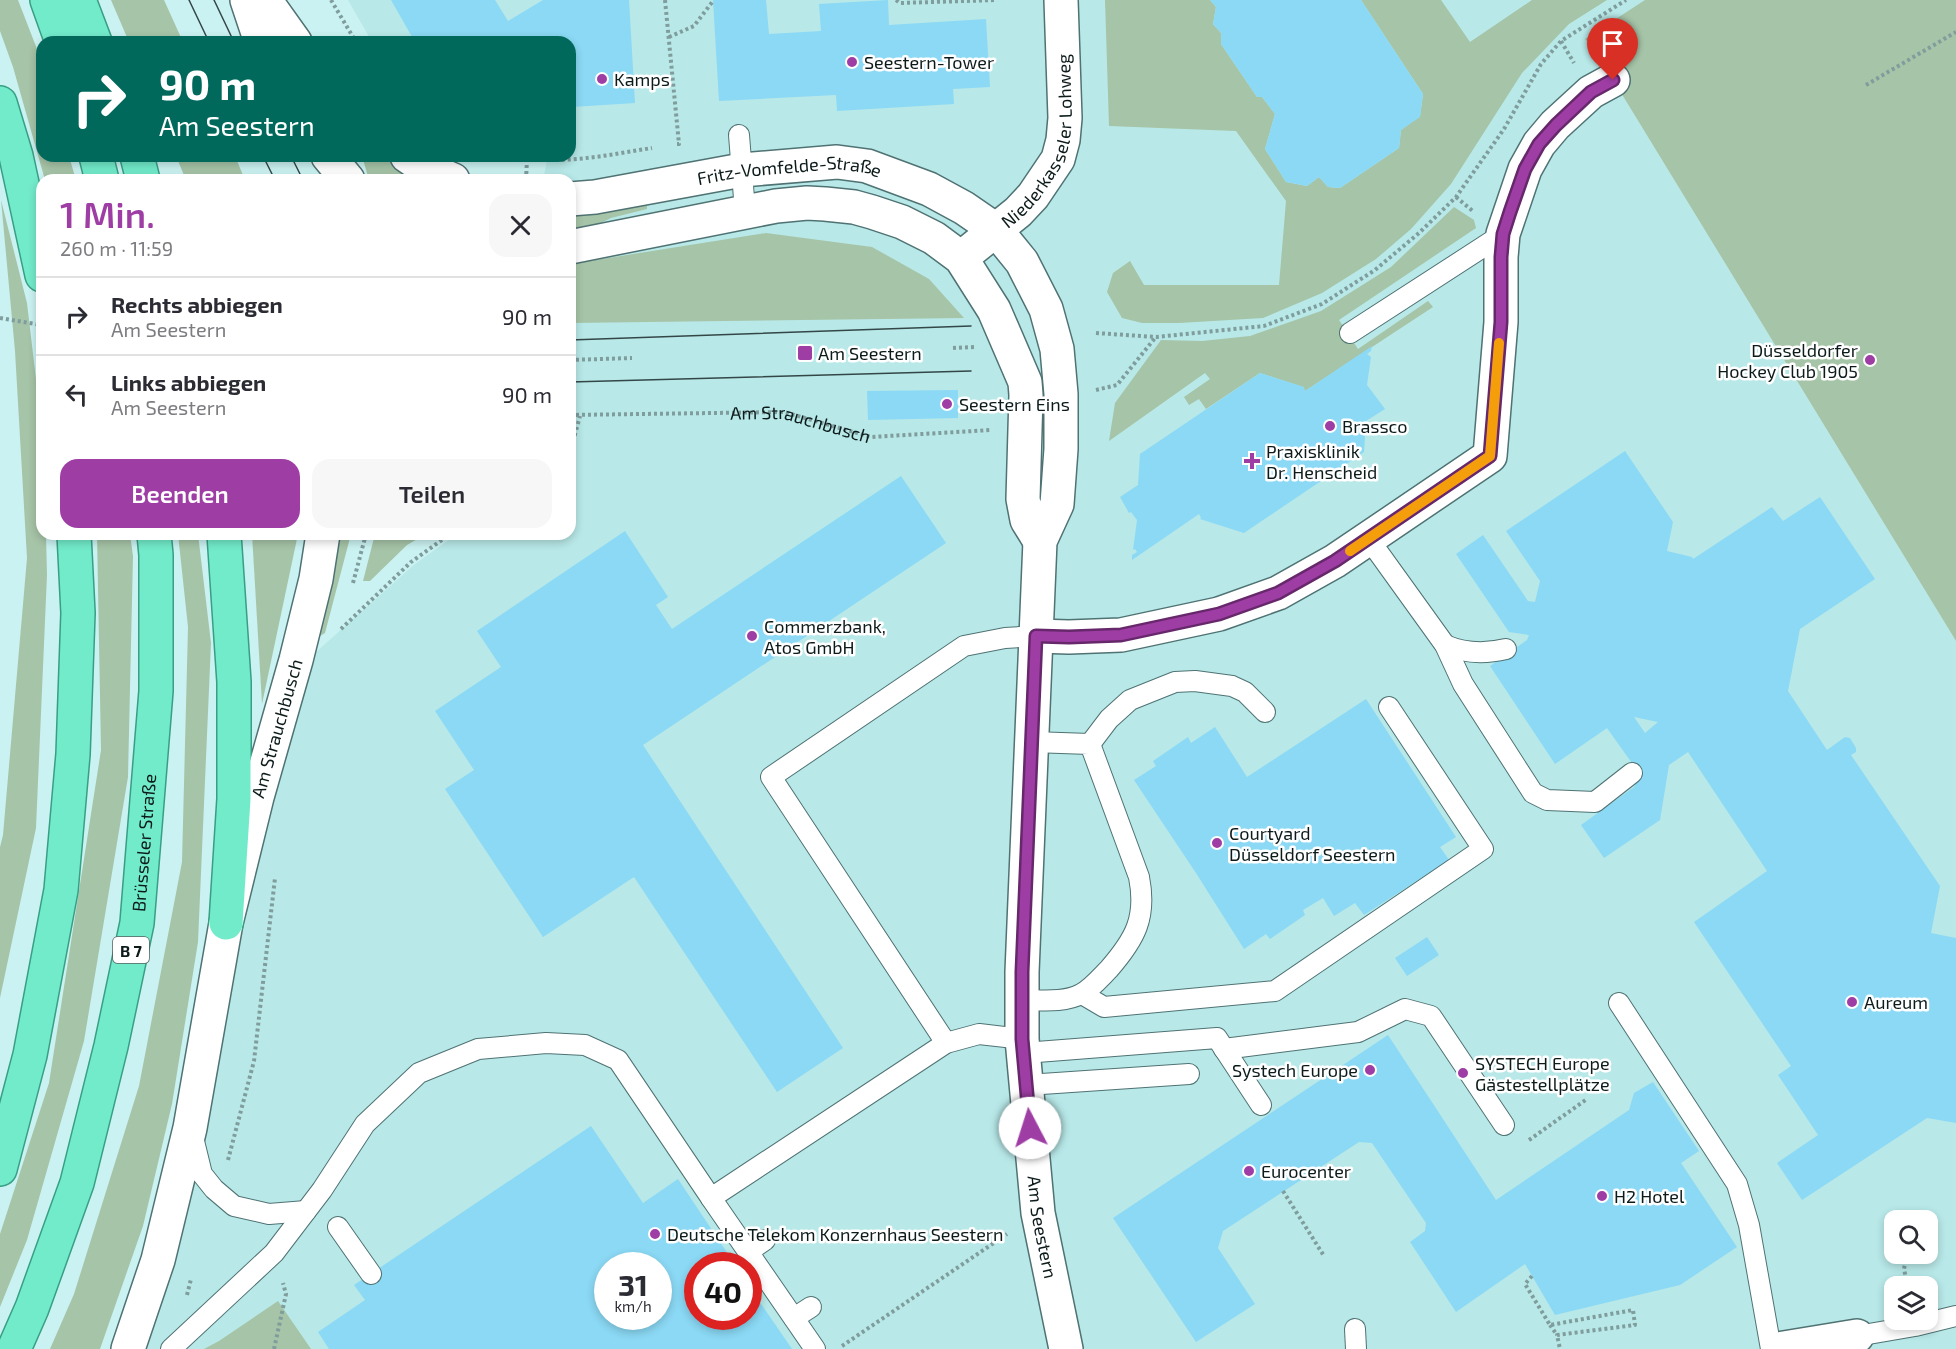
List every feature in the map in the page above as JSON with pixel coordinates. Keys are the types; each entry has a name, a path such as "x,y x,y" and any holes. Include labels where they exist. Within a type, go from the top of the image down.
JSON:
{"highway":[{"path":"47,0 60,36"},
{"path":"79,0 93,36"},
{"path":"0,103 16,156 36,248"},
{"path":"0,1169 30,1054 61,890 73,754 78,613 74,540"},
{"name":"Brüsseler Straße","path":"14,1349 32,1308 77,1183 111,1046 137,923 156,691 155,540"},
{"path":"224,540 234,682 234,799 226,923"}],"street":[{"path":"247,0 259,36"},
{"path":"265,0 291,36"},
{"name":"Niederkasseler Lohweg","path":"960,258 1018,212 1033,196 1058,159 1065,118 1061,0"},
{"path":"1036,636 1121,635 1219,614 1278,593 1335,561 1490,456 1501,322 1503,234 1525,169 1539,144 1591,92 1613,80"},
{"path":"333,162 343,174"},
{"path":"415,162 439,174"},
{"name":"Fritz-Vomfelde-Straße","path":"576,199 742,170 837,162 867,166 929,189 964,208 996,230"},
{"name":"Fritz-Vomfelde-Straße","path":"576,246 745,211 807,203 854,207 902,222 934,238 960,258"},
{"name":"Am Seestern","path":"996,230 1022,262 1046,309 1057,349 1061,394 1061,449 1057,504 1040,541 1022,1000 1024,1059 1038,1213 1066,1349"},
{"path":"960,258 994,310 1025,382 1023,499 1027,520 1040,541"},
{"name":"Am Strauchbusch","path":"226,923 256,797 296,660 316,579 322,540"},
{"path":"128,1349 158,1260 190,1128 226,923"},
{"path":"1778,1349 1857,1336"}],"lane":[{"path":"739,135 745,211"},
{"path":"1350,333 1503,234"},
{"path":"1368,538 1445,645 1463,684 1533,793 1548,800 1595,802 1632,773"},
{"path":"946,1043 771,777 964,646 1005,638 1036,636"},
{"path":"1445,645 1458,650 1489,653 1506,649"},
{"path":"1090,744 1109,719 1130,700 1174,682 1195,681 1232,686 1245,692 1265,712"},
{"path":"1082,994 1104,1007 1275,991 1483,849 1389,707"},
{"path":"1032,742 1090,744"},
{"path":"1022,1000 1064,1000 1082,994 1126,949 1141,914 1143,895 1139,877 1090,744"},
{"path":"1619,1004 1737,1184 1749,1224 1771,1349"},
{"path":"1224,1049 1358,1032 1405,1009 1431,1016 1504,1125"},
{"path":"711,1198 946,1043 979,1034 1024,1059 1189,1074"},
{"path":"1024,1059 1216,1038 1261,1105"},
{"path":"173,1346 274,1253 322,1190 365,1124 419,1073 478,1049 546,1043 585,1045 618,1060 748,1252 765,1240"},
{"path":"190,1128 202,1174 214,1189 234,1206 269,1214 306,1211"},
{"path":"338,1227 371,1274"},
{"path":"762,1272 815,1349"},
{"path":"794,1318 811,1307"},
{"path":"1857,1336 1956,1316"}],"path":[{"path":"331,0 352,36"},
{"path":"665,0 679,144 667,146"},
{"path":"896,0 900,3 997,0"},
{"path":"1096,333 1156,337 1264,326 1323,304 1375,270 1419,233 1456,197 1504,129 1541,64 1561,41 1626,0"},
{"path":"669,37 694,26 713,1"},
{"path":"1866,85 1956,32"},
{"path":"576,160 656,148"},
{"path":"0,318 36,324"},
{"path":"1099,390 1117,385 1156,337"},
{"path":"576,360 632,358"},
{"name":"Am Strauchbusch","path":"576,416 784,412 870,437 998,430"},
{"path":"576,431 580,416"},
{"path":"296,660 341,629 411,562 442,540"},
{"path":"214,1189 231,1155 254,1061 276,874"},
{"path":"1504,1125 1518,1147 1587,1099"},
{"path":"1283,1191 1324,1257"},
{"path":"838,1349 1038,1213"},
{"path":"274,1253 286,1294 274,1349"},
{"path":"1532,1276 1525,1284 1557,1335 1560,1349"},
{"path":"173,1346 192,1277"},
{"path":"1550,1325 1633,1310 1635,1325 1557,1335"}],"shaded area":[{"path":"348,0 1658,0 1593,47 1956,641 1956,1349 141,1349 238,914 307,660 415,564 449,540 576,540 576,174 544,174 547,162 576,162 576,36 369,36"}],"green space":[{"path":"0,0 18,0 36,46 36,148 13,67 0,31"},
{"path":"111,0 164,0 180,36 126,36"},
{"path":"1105,0 1210,0 1216,7 1213,24 1221,33 1221,44 1257,97 1262,97 1275,114 1265,149 1286,182 1307,186 1319,177 1328,187 1340,188 1399,148 1401,130 1420,116 1423,94 1361,0 1441,0 1470,42 1532,0 1607,0 1569,24 1522,73 1451,184 1411,229 1376,259 1322,293 1263,318 1142,323 1122,318 1107,292 1113,273 1130,261 1144,285 1279,285 1286,201 1236,131 1109,126"},
{"name":"Düsseldorfer Hockey Club 1905","path":"1645,0 1956,0 1956,641 1593,47 1585,39"},
{"path":"40,162 71,162 74,174 43,174"},
{"path":"178,162 238,162 242,174 184,174"},
{"path":"364,162 394,162 413,174 367,174"},
{"path":"1,200 27,303 36,379 36,540 46,540 47,575 36,828 0,998 0,847 3,835 27,558 15,351"},
{"path":"647,202 647,209 611,218 576,233 576,208"},
{"path":"1454,207 1474,220 1476,228 1339,320 1358,349 1428,301 1433,307 1305,391 1303,387 1260,373 1206,409 1199,399 1189,405 1184,397 1210,379 1205,373 1109,441 1115,403 1161,340 1202,341 1250,336 1321,311 1391,267"},
{"path":"766,233 872,247 929,279 964,318 576,323 576,263"},
{"path":"97,540 131,540 133,556 128,777 84,1041 27,1240 0,1307 0,1234 49,1083 101,750"},
{"path":"179,540 199,540 211,643 198,942 172,1104 143,1226 100,1349 50,1349 74,1294 139,1086 182,862 188,627"},
{"path":"252,540 297,540 262,704"},
{"path":"340,540 349,540 325,633 320,636"},
{"path":"373,540 416,540 407,545 370,581 363,581"},
{"path":"278,1301 311,1349 204,1349 219,1341"}],"building":[{"path":"391,0 495,0 508,21 543,0 629,0 635,103 576,107 576,36 412,36"},
{"name":"Seestern-Tower","path":"713,0 766,0 769,34 821,31 819,4 888,0 889,25 986,19 990,87 953,89 954,104 837,111 836,95 719,101"},
{"path":"1210,0 1361,0 1423,94 1420,117 1401,130 1399,148 1340,188 1328,187 1319,177 1307,186 1286,182 1265,149 1275,114 1262,97 1257,97 1221,44 1221,33 1213,24 1216,7"},
{"path":"1372,346 1371,351 1367,354 1371,357 1367,385 1385,409 1366,421 1364,452 1244,533 1200,519 1199,514 1132,560 1132,555 1137,552 1133,550 1137,520 1131,512 1129,513 1120,497 1138,485 1140,454 1260,373 1304,387 1305,391"},
{"path":"958,390 958,418 868,420 867,391"},
{"path":"1625,451 1673,522 1667,551 1693,559 1772,507 1783,521 1820,497 1875,579 1800,629 1788,691 1827,750 1845,737 1850,738 1856,748 1856,752 1851,755 1940,886 1931,933 1956,938 1956,1123 1927,1118 1802,1200 1777,1163 1818,1135 1778,1075 1791,1066 1694,922 1767,871 1688,752 1669,765 1660,820 1604,858 1581,825 1634,787 1639,773 1607,728 1555,764 1490,666 1527,640 1529,635 1509,632 1456,554 1483,535 1528,601 1535,602 1540,581 1506,531","holes":["1634,717 1658,722 1645,733"]},
{"path":"901,476 946,543 643,745 843,1048 777,1092 634,877 543,937 445,789 474,770 435,711 501,667 477,631 625,531 668,597 656,605 672,629"},
{"path":"1366,699 1456,837 1440,847 1449,860 1364,915 1355,903 1334,916 1323,898 1303,910 1305,915 1270,939 1266,934 1244,949 1134,780 1156,766 1153,761 1188,737 1191,743 1215,727 1247,777"},
{"path":"1427,937 1439,955 1407,976 1395,958"},
{"path":"1388,1035 1496,1200 1629,1110 1634,1093 1653,1082 1699,1151 1681,1163 1737,1247 1680,1285 1555,1315 1525,1264 1456,1312 1410,1242 1425,1231 1426,1223 1372,1143 1359,1142 1223,1231 1218,1248 1255,1304 1196,1342 1113,1218"},
{"path":"591,1126 643,1203 678,1179 727,1252 684,1252 684,1330 762,1330 762,1305 792,1349 329,1349 318,1332 365,1300 354,1285"}],"tram line":[{"path":"189,0 206,36"},
{"path":"214,0 231,36"},
{"path":"266,162 272,174"},
{"path":"294,162 300,174"},
{"path":"576,340 971,326"},
{"path":"576,382 971,371"}],"slow traffic":[{"path":"1350,551 1490,456 1499,343"}],"place":[{"name":"Seestern-Tower","path":"852,62"},
{"name":"Kamps","path":"602,79"},
{"name":"Am Seestern","path":"805,353"},
{"name":"Düsseldorfer Hockey Club 1905","path":"1870,360"},
{"name":"Seestern Eins","path":"947,404"},
{"name":"Brassco","path":"1330,426"},
{"name":"Praxisklinik Dr. Henscheid","path":"1252,461"},
{"name":"Commerzbank, Atos GmbH","path":"752,636"},
{"name":"Courtyard Düsseldorf Seestern","path":"1217,843"},
{"name":"Aureum","path":"1852,1002"},
{"name":"Systech Europe","path":"1370,1070"},
{"name":"SYSTECH Europe Gästestellplätze","path":"1463,1073"},
{"name":"Eurocenter","path":"1249,1171"},
{"name":"H2 Hotel","path":"1602,1196"},
{"name":"Deutsche Telekom Konzernhaus Seestern","path":"655,1234"}],"route":[{"path":"1030,1128 1022,1039 1022,972 1036,636 1121,635 1219,614 1278,593 1335,561 1490,456 1501,322 1501,257 1503,234 1510,212 1525,169 1539,144 1591,92 1613,80"}]}
